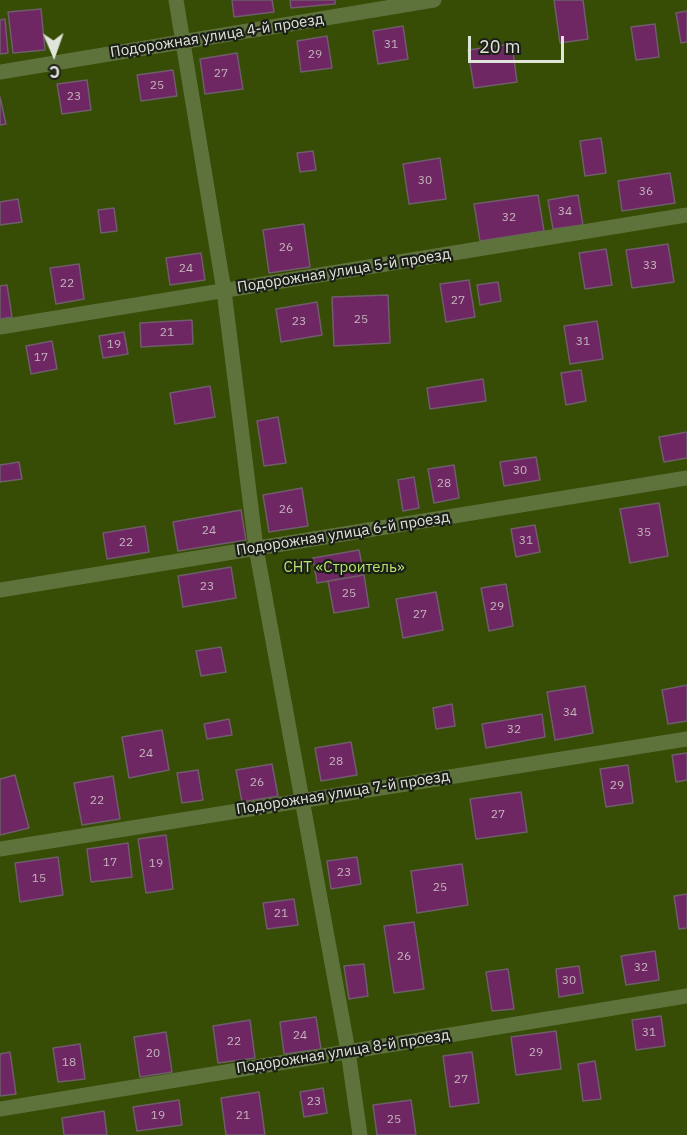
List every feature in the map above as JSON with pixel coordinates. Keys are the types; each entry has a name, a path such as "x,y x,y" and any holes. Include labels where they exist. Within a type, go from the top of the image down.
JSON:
{"street":[{"path":"176,0 224,291 256,548 348,1051 360,1135"},
{"name":"Подорожная улица 4-й проезд","path":"0,72 434,0"},
{"name":"Подорожная улица 5-й проезд","path":"0,327 687,215"},
{"name":"Подорожная улица 6-й проезд","path":"0,590 687,478"},
{"name":"Подорожная улица 7-й проезд","path":"0,849 687,739"},
{"name":"Подорожная улица 8-й проезд","path":"0,1109 687,996"}],"green space":[{"name":"СНТ «Строитель»","path":"0,0 687,0 687,1135 0,1135"}],"building":[{"path":"232,0 272,0 274,12 234,17"},
{"path":"290,0 335,0 335,4 291,8"},
{"path":"554,0 583,0 588,39 560,43"},
{"path":"41,9 45,50 13,53 8,12"},
{"path":"687,11 687,42 681,43 676,13"},
{"path":"5,19 8,53 0,54 0,20"},
{"path":"655,24 659,57 636,60 631,27"},
{"path":"403,26 408,59 378,64 373,31"},
{"path":"327,36 332,68 301,72 297,41"},
{"path":"512,44 517,82 474,88 468,50"},
{"path":"237,53 243,89 205,94 200,59"},
{"path":"173,70 177,96 141,101 137,75"},
{"path":"87,80 91,110 62,114 57,84"},
{"path":"0,97 6,124 0,125"},
{"path":"601,138 606,173 585,176 580,141"},
{"path":"313,151 316,170 300,172 297,153"},
{"path":"440,158 446,199 409,204 403,164"},
{"path":"670,173 675,203 622,211 618,181"},
{"path":"538,195 544,231 480,241 474,204"},
{"path":"578,195 583,225 553,229 548,200"},
{"path":"18,199 22,222 0,225 0,202"},
{"path":"114,208 117,231 101,233 98,210"},
{"path":"304,224 310,267 269,273 263,230"},
{"path":"668,244 674,282 632,288 626,250"},
{"path":"606,249 612,285 585,289 579,253"},
{"path":"201,253 205,280 170,285 166,258"},
{"path":"79,264 84,299 56,304 50,268"},
{"path":"469,280 475,317 446,322 440,284"},
{"path":"498,282 501,301 480,305 477,285"},
{"path":"7,285 12,317 0,319 0,286"},
{"path":"388,295 390,343 334,346 332,297"},
{"path":"317,302 322,335 281,342 276,309"},
{"path":"192,320 193,344 141,347 140,323"},
{"path":"597,321 603,359 570,364 564,326"},
{"path":"124,332 128,354 103,358 99,336"},
{"path":"52,341 57,369 31,374 26,346"},
{"path":"581,370 586,401 566,405 561,373"},
{"path":"483,379 486,401 430,409 427,388"},
{"path":"210,386 215,417 175,424 170,393"},
{"path":"278,417 286,463 264,466 257,421"},
{"path":"687,432 687,458 664,462 659,437"},
{"path":"536,457 540,480 504,486 500,462"},
{"path":"19,462 22,479 0,482 0,465"},
{"path":"454,465 459,498 434,503 428,469"},
{"path":"414,477 419,508 403,511 398,480"},
{"path":"302,488 308,526 269,532 263,495"},
{"path":"659,503 668,556 630,563 620,509"},
{"path":"241,510 246,540 178,551 173,522"},
{"path":"535,525 540,552 516,557 511,529"},
{"path":"145,526 149,552 107,559 103,533"},
{"path":"359,550 364,575 317,583 313,558"},
{"path":"231,567 236,598 183,607 178,576"},
{"path":"364,575 369,607 334,613 328,581"},
{"path":"506,584 513,626 489,631 481,588"},
{"path":"436,592 443,630 403,638 396,599"},
{"path":"221,647 226,672 201,676 196,651"},
{"path":"687,685 687,721 668,724 662,690"},
{"path":"585,686 593,733 555,740 547,692"},
{"path":"452,704 455,726 436,729 433,708"},
{"path":"542,714 545,737 486,748 482,724"},
{"path":"229,719 232,735 207,739 204,724"},
{"path":"162,730 169,770 129,778 122,737"},
{"path":"351,742 357,775 321,781 315,748"},
{"path":"687,753 687,780 676,782 672,755"},
{"path":"272,764 278,796 242,802 236,770"},
{"path":"628,765 633,803 606,807 600,769"},
{"path":"198,770 203,800 182,803 177,773"},
{"path":"15,775 29,828 0,835 0,779"},
{"path":"113,776 120,819 82,825 74,783"},
{"path":"521,792 527,832 476,839 470,799"},
{"path":"166,835 173,889 146,893 138,839"},
{"path":"128,843 132,877 91,882 87,849"},
{"path":"58,857 63,895 20,902 15,863"},
{"path":"357,857 361,884 331,889 327,861"},
{"path":"462,864 468,905 417,913 411,871"},
{"path":"687,894 687,928 679,929 674,896"},
{"path":"294,899 298,925 267,929 263,903"},
{"path":"414,922 424,989 394,993 384,926"},
{"path":"655,951 659,980 626,985 621,956"},
{"path":"364,964 368,996 349,999 344,966"},
{"path":"579,966 583,993 559,997 556,969"},
{"path":"508,969 514,1009 492,1011 486,972"},
{"path":"661,1016 665,1046 636,1050 632,1020"},
{"path":"316,1017 321,1049 284,1054 280,1022"},
{"path":"250,1020 255,1058 218,1063 213,1026"},
{"path":"556,1031 561,1069 516,1075 511,1037"},
{"path":"166,1032 172,1072 140,1077 134,1037"},
{"path":"80,1044 85,1079 58,1082 53,1048"},
{"path":"10,1052 16,1094 0,1096 0,1054"},
{"path":"472,1052 479,1103 450,1107 443,1056"},
{"path":"595,1061 601,1099 583,1101 578,1064"},
{"path":"323,1088 327,1113 304,1117 300,1092"},
{"path":"259,1092 265,1135 226,1135 221,1098"},
{"path":"179,1100 182,1125 137,1131 133,1107"},
{"path":"411,1100 416,1135 377,1135 373,1105"},
{"path":"104,1111 107,1135 64,1135 62,1118"}]}
